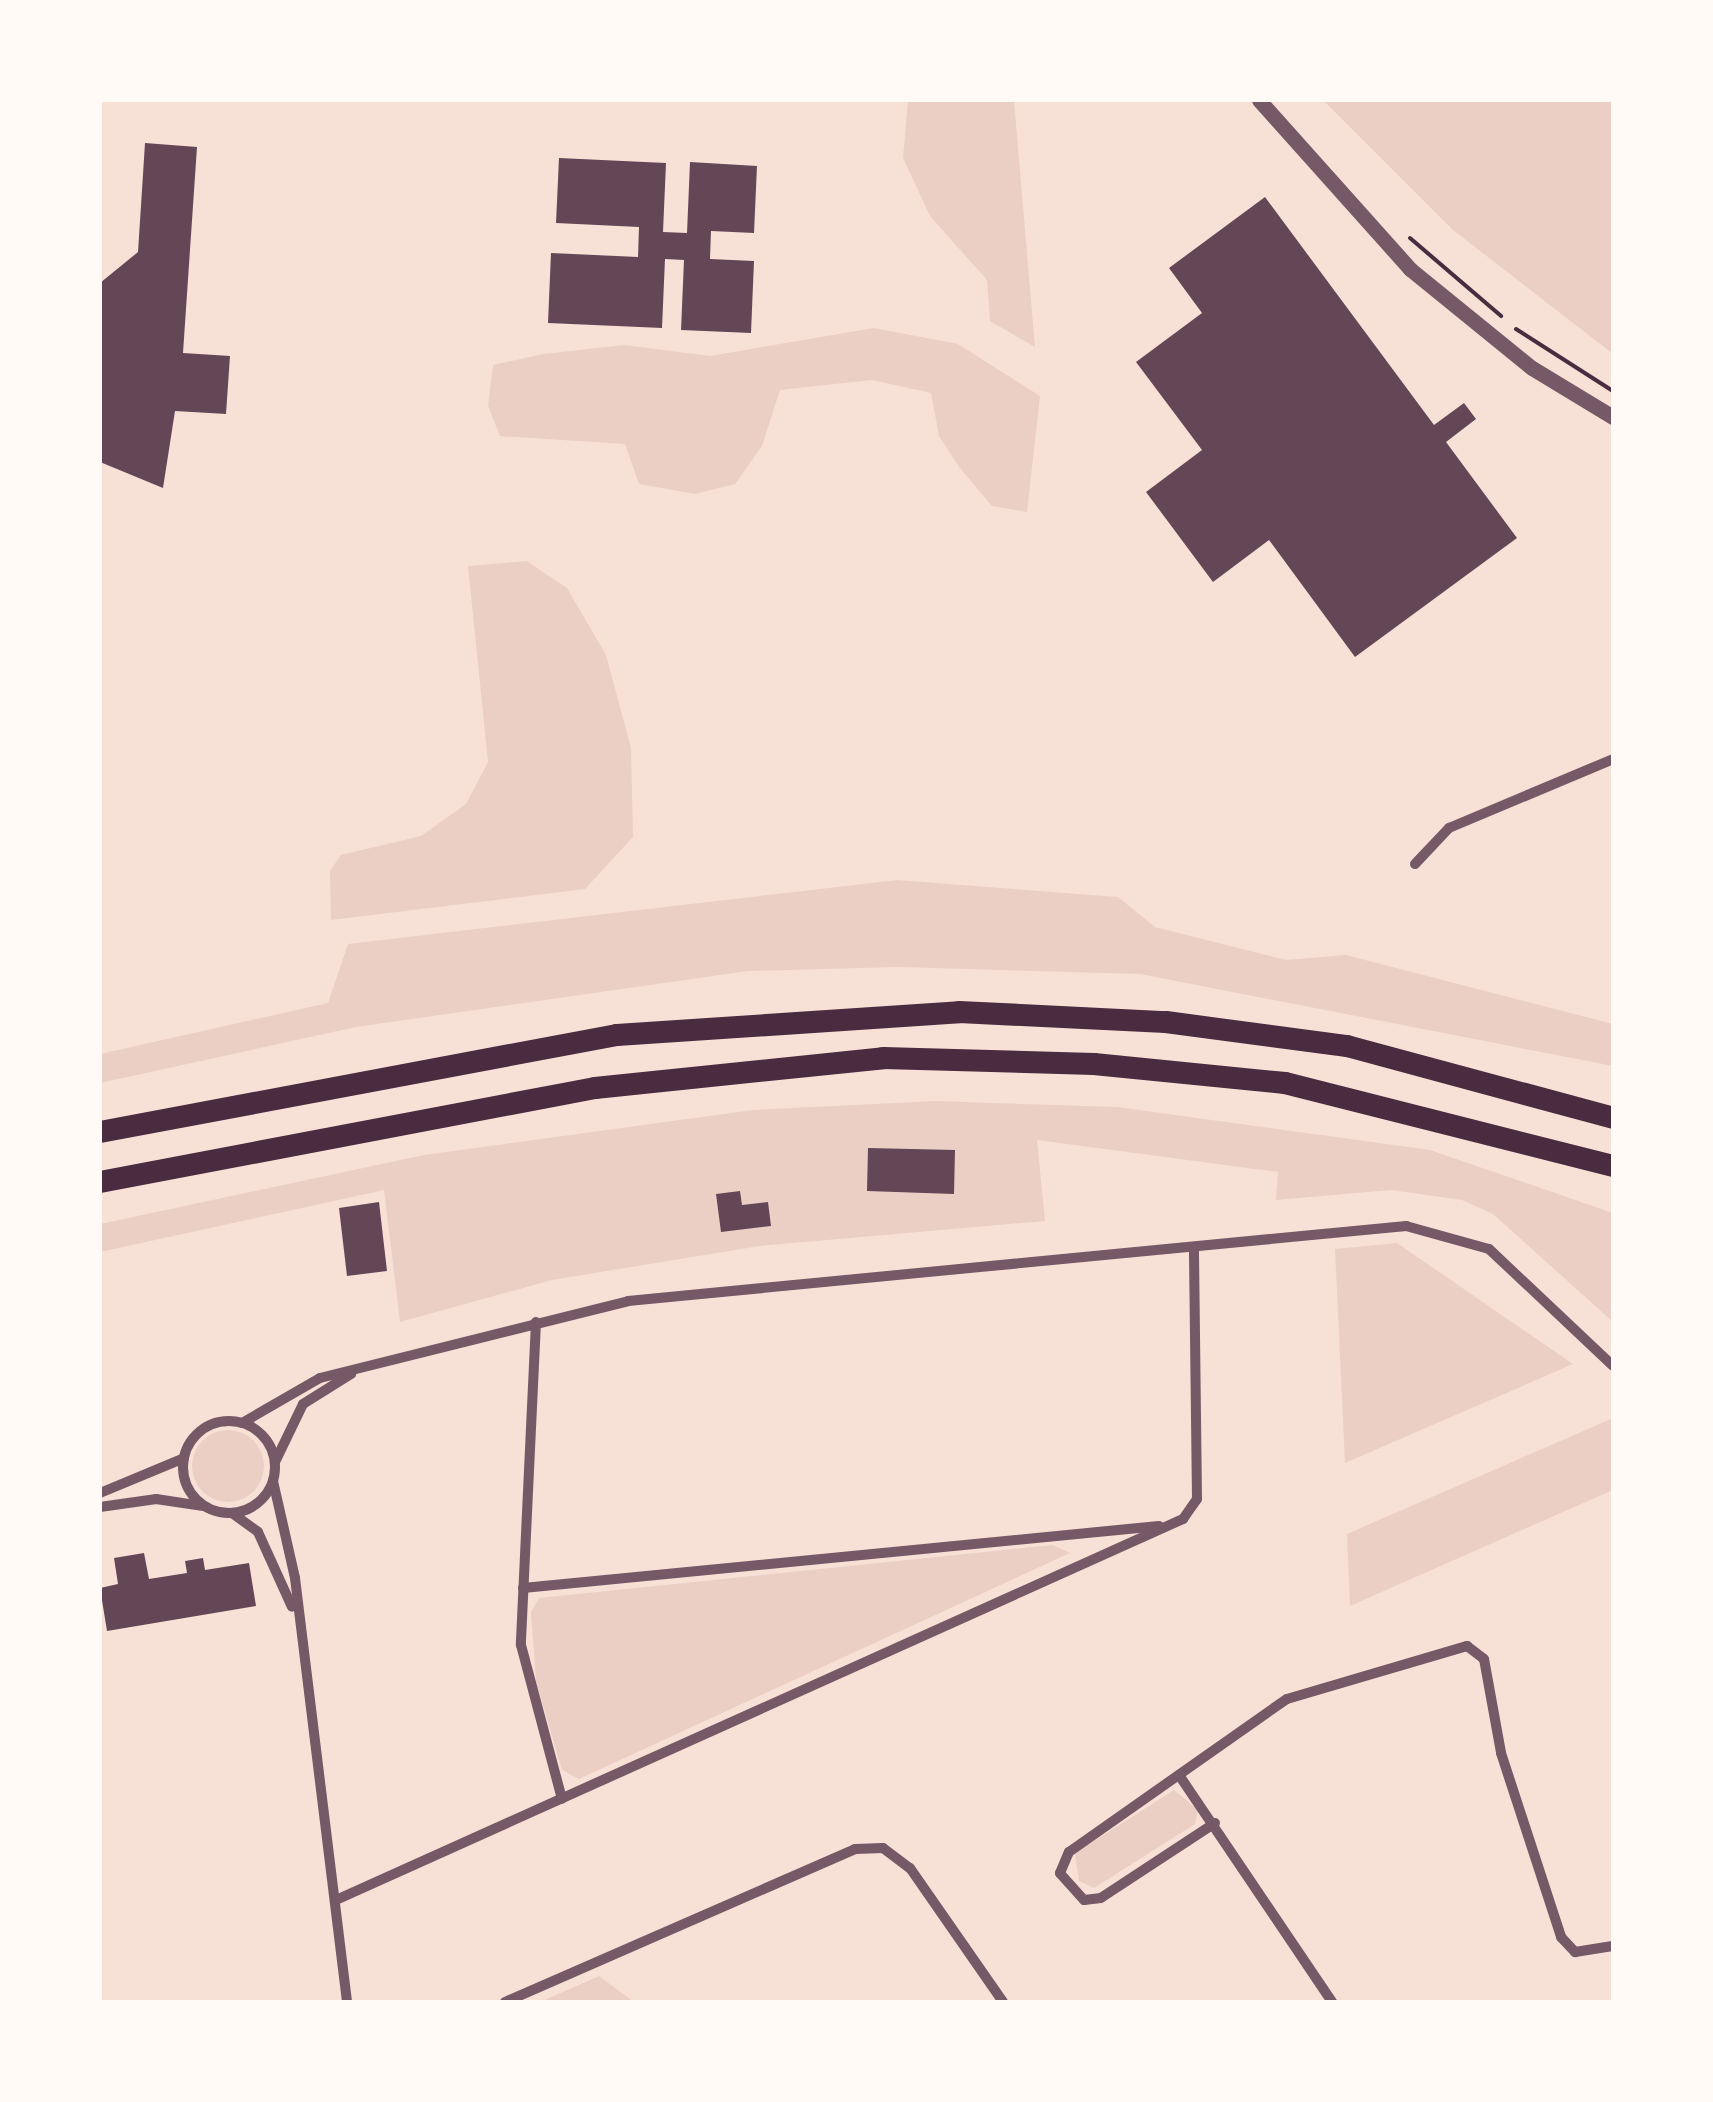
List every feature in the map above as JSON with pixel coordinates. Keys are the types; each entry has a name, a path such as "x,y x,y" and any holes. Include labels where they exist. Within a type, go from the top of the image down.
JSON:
{"highway":[{"path":"100,1132 616,1034 959,1012 1166,1022 1347,1046 1613,1118"},
{"path":"100,1182 576,1091 883,1058 1094,1064 1285,1083 1613,1166"}],"street":[{"path":"1258,100 1410,269 1532,368 1613,418"},
{"path":"1416,864 1450,828 1613,759"},
{"path":"207,1507 187,1486 184,1458 199,1431 242,1422 293,1388 536,1322 698,1292 1406,1226 1489,1249 1613,1366"},
{"path":"336,1900 1172,1525 1197,1499 1194,1247"},
{"path":"536,1322 521,1645 562,1799"},
{"path":"347,2002 336,1900 273,1481 275,1462 303,1404 356,1371"},
{"path":"242,1422 264,1438 275,1462"},
{"path":"100,1493 184,1458"},
{"path":"232,1512 257,1503 273,1481"},
{"path":"100,1507 156,1499 232,1512 258,1532 294,1612"},
{"path":"523,1588 1172,1525"},
{"path":"1215,1823 1101,1898 1084,1900 1060,1873 1069,1852 1287,1700 1457,1646 1478,1650 1561,1937 1575,1952 1613,1946"},
{"path":"1179,1775 1215,1823 1332,2002"},
{"path":"505,2002 855,1850 884,1848 910,1868 1004,2002"}],"path":[{"path":"1400,228 1513,327 1613,391"}],"shaded area":[{"path":"908,100 1014,100 1035,347 990,321 987,280 930,216 903,158"},
{"path":"1323,100 1613,100 1613,354 1453,230"},
{"path":"874,328 958,344 1040,396 1027,512 992,506 959,467 939,436 931,393 872,380 780,390 762,446 735,484 695,494 639,484 625,444 500,436 488,406 493,365 543,354 624,345 710,356"},
{"path":"527,561 567,588 606,655 631,748 633,837 585,889 331,920 330,871 341,855 421,836 466,804 488,762 468,566"},
{"path":"897,880 1118,897 1155,927 1286,960 1346,955 1613,1024 1613,1066 1140,974 898,967 748,971 356,1027 100,1083 100,1054 328,1003 348,944"},
{"path":"935,1101 1117,1107 1430,1150 1613,1213 1613,1322 1493,1214 1462,1200 1391,1190 1276,1200 1278,1172 1037,1140 1045,1221 760,1246 552,1280 400,1322 384,1190 100,1252 100,1224 424,1155 753,1110"},
{"path":"1397,1243 1573,1364 1345,1463 1335,1249"},
{"path":"1613,1418 1613,1490 1350,1606 1347,1534"},
{"path":"228,1430 253,1441 264,1466 253,1491 228,1502 203,1491 192,1466 203,1441"},
{"path":"1053,1545 1070,1553 579,1779 562,1770 536,1681 531,1612 539,1598"},
{"path":"1174,1790 1198,1810 1195,1824 1094,1888 1079,1881 1075,1853"},
{"path":"599,1976 634,2002 540,2002"}],"building":[{"path":"145,143 197,147 183,353 230,356 226,414 175,411 163,488 100,462 100,283 138,252"},
{"path":"559,158 666,163 663,232 687,233 690,162 757,166 754,233 711,231 710,259 754,261 751,333 681,330 684,260 665,259 662,328 548,323 551,253 638,257 639,227 556,223"},
{"path":"1265,197 1434,425 1464,403 1476,419 1446,442 1517,538 1355,657 1269,540 1213,582 1146,492 1202,450 1136,362 1202,313 1169,268"},
{"path":"868,1148 955,1150 954,1194 867,1191"},
{"path":"740,1191 742,1205 768,1202 771,1226 721,1232 716,1194"},
{"path":"379,1202 387,1271 347,1276 339,1208"},
{"path":"144,1553 149,1579 187,1573 185,1561 203,1558 205,1570 249,1563 256,1606 107,1631 100,1588 118,1584 114,1558"}]}
